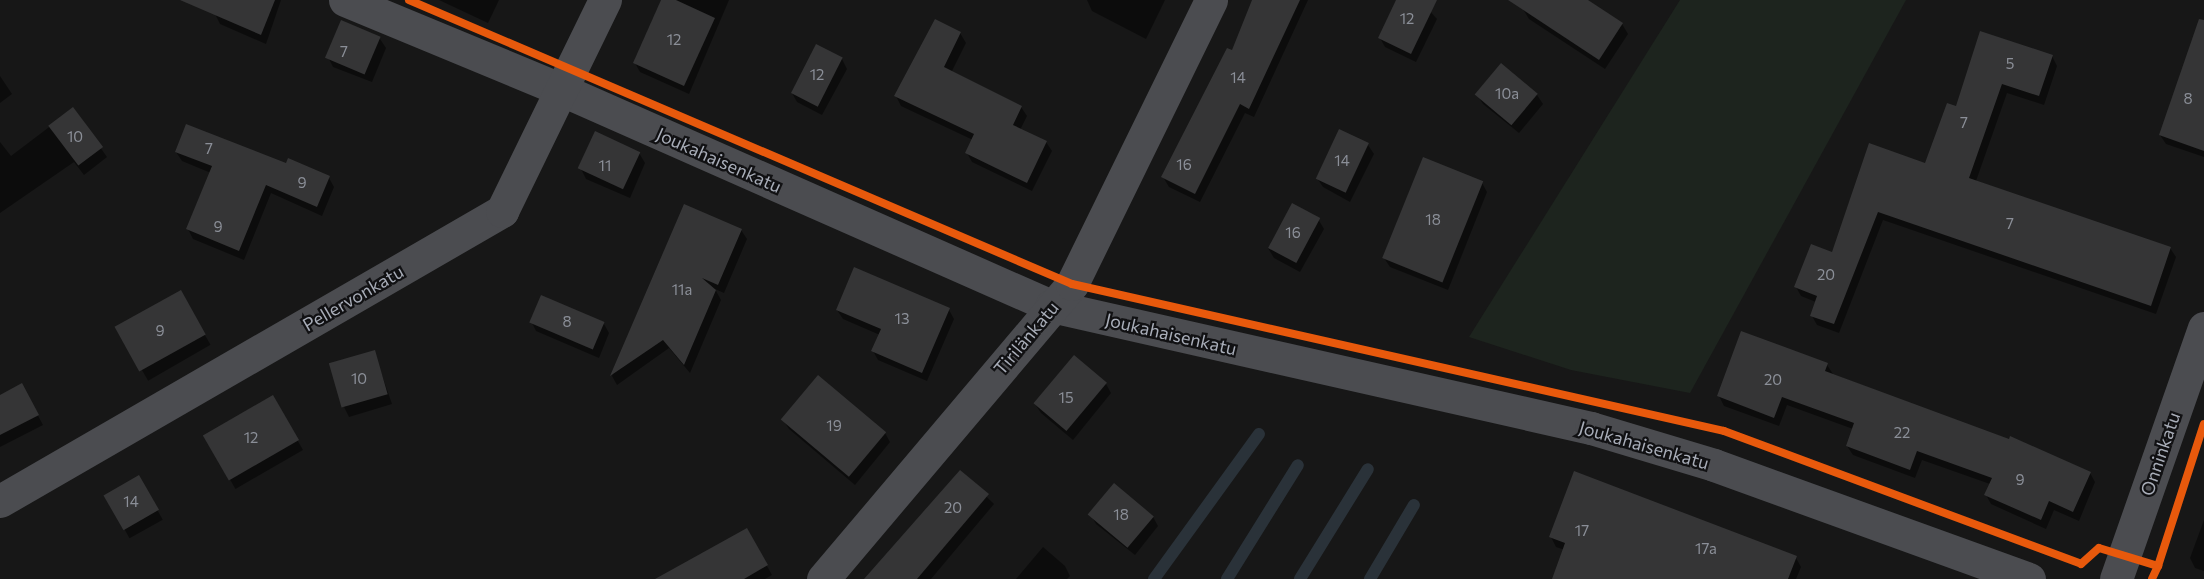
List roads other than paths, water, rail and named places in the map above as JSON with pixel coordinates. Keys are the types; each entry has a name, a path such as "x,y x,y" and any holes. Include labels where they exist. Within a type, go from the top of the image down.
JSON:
{"street":[{"name":"Joukahaisenkatu","path":"345,0 562,90 1051,306 1591,428 1714,465 2029,579"},
{"name":"Pellervonkatu","path":"0,501 502,212 605,0"},
{"name":"Tirilänkatu","path":"824,579 1051,306 1072,284 1211,0"},
{"name":"Onninkatu","path":"2115,579 2204,328"}],"waterway":[{"path":"1154,579 1259,434"},
{"path":"1227,579 1298,465"},
{"path":"1300,579 1368,469"},
{"path":"1370,579 1414,505"}]}
